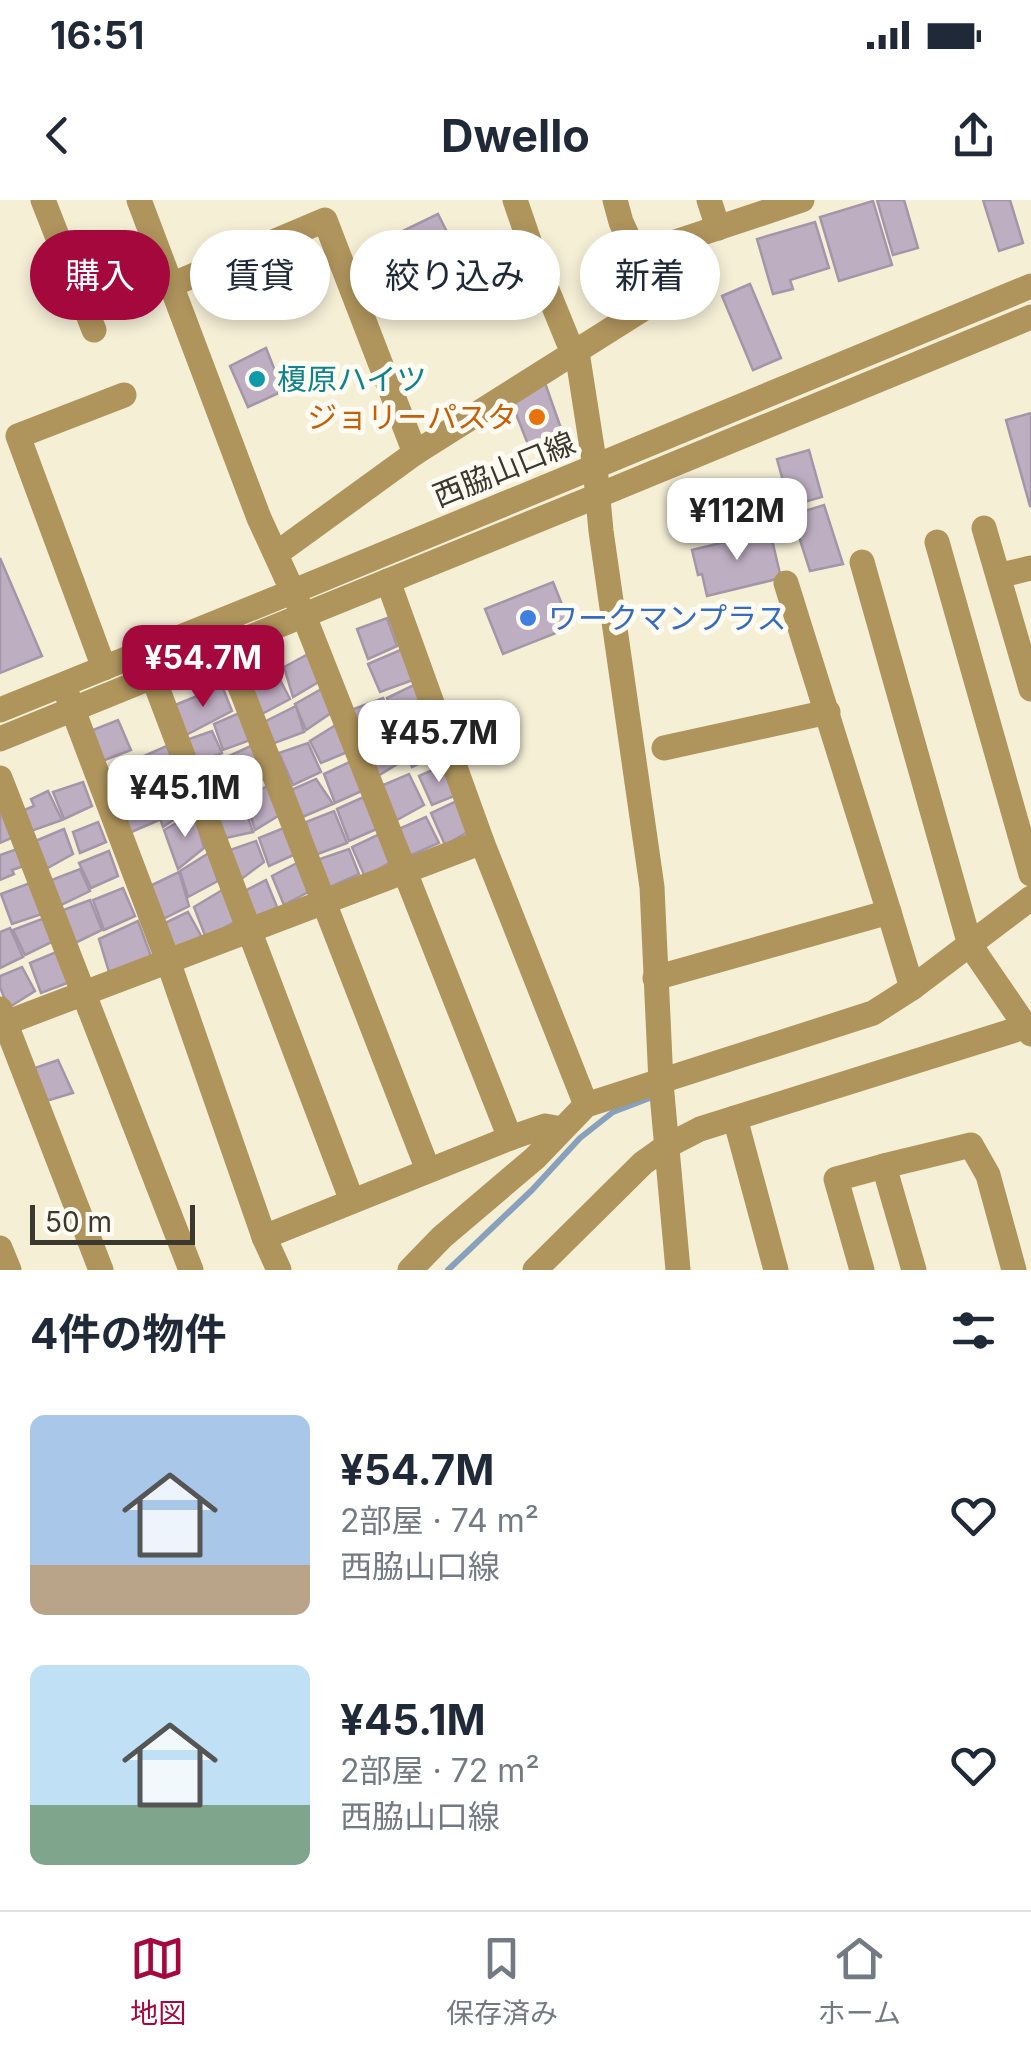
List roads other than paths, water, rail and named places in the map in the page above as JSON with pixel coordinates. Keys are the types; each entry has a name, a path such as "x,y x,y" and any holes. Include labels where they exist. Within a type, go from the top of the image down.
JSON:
{"street":[{"path":"42,200 94,330"},
{"path":"139,200 259,518 294,591 510,1138"},
{"path":"515,200 539,270 568,341 577,352 595,466 652,887 661,1083 678,1270"},
{"path":"615,200 625,230"},
{"path":"686,230 714,216 802,200"},
{"path":"171,285 321,210 415,453"},
{"name":"西脇山口線","path":"0,710 1031,286"},
{"name":"西脇山口線","path":"0,739 1031,317"},
{"path":"276,554 415,453 626,320"},
{"path":"104,668 18,436 124,395"},
{"path":"984,528 1030,681"},
{"path":"937,542 1031,874"},
{"path":"546,1266 642,1163 700,1129 1029,1029 970,944 862,562"},
{"path":"388,581 482,842 586,1106"},
{"path":"786,583 912,988"},
{"path":"226,648 428,1170"},
{"path":"153,677 352,1201"},
{"path":"63,684 168,960 279,1270"},
{"path":"664,748 828,712"},
{"path":"0,778 191,1270"},
{"path":"101,1270 2,1019 84,993 482,842"},
{"path":"410,1270 442,1237 535,1158 586,1106 873,1013 1031,898"},
{"path":"655,978 890,912"},
{"path":"735,1118 776,1270"},
{"path":"264,1237 510,1138 545,1126 562,1129"},
{"path":"862,1270 836,1180 970,1145 988,1175 1014,1270"},
{"path":"884,1166 914,1270"},
{"path":"0,1248 9,1270"}],"waterway":[{"path":"448,1270 580,1138 613,1112 655,1096"}],"place":[{"name":"榎原ハイツ","path":"257,379"},
{"name":"ジョリーパスタ","path":"537,417"},
{"name":"ワークマンプラス","path":"528,618"}]}
